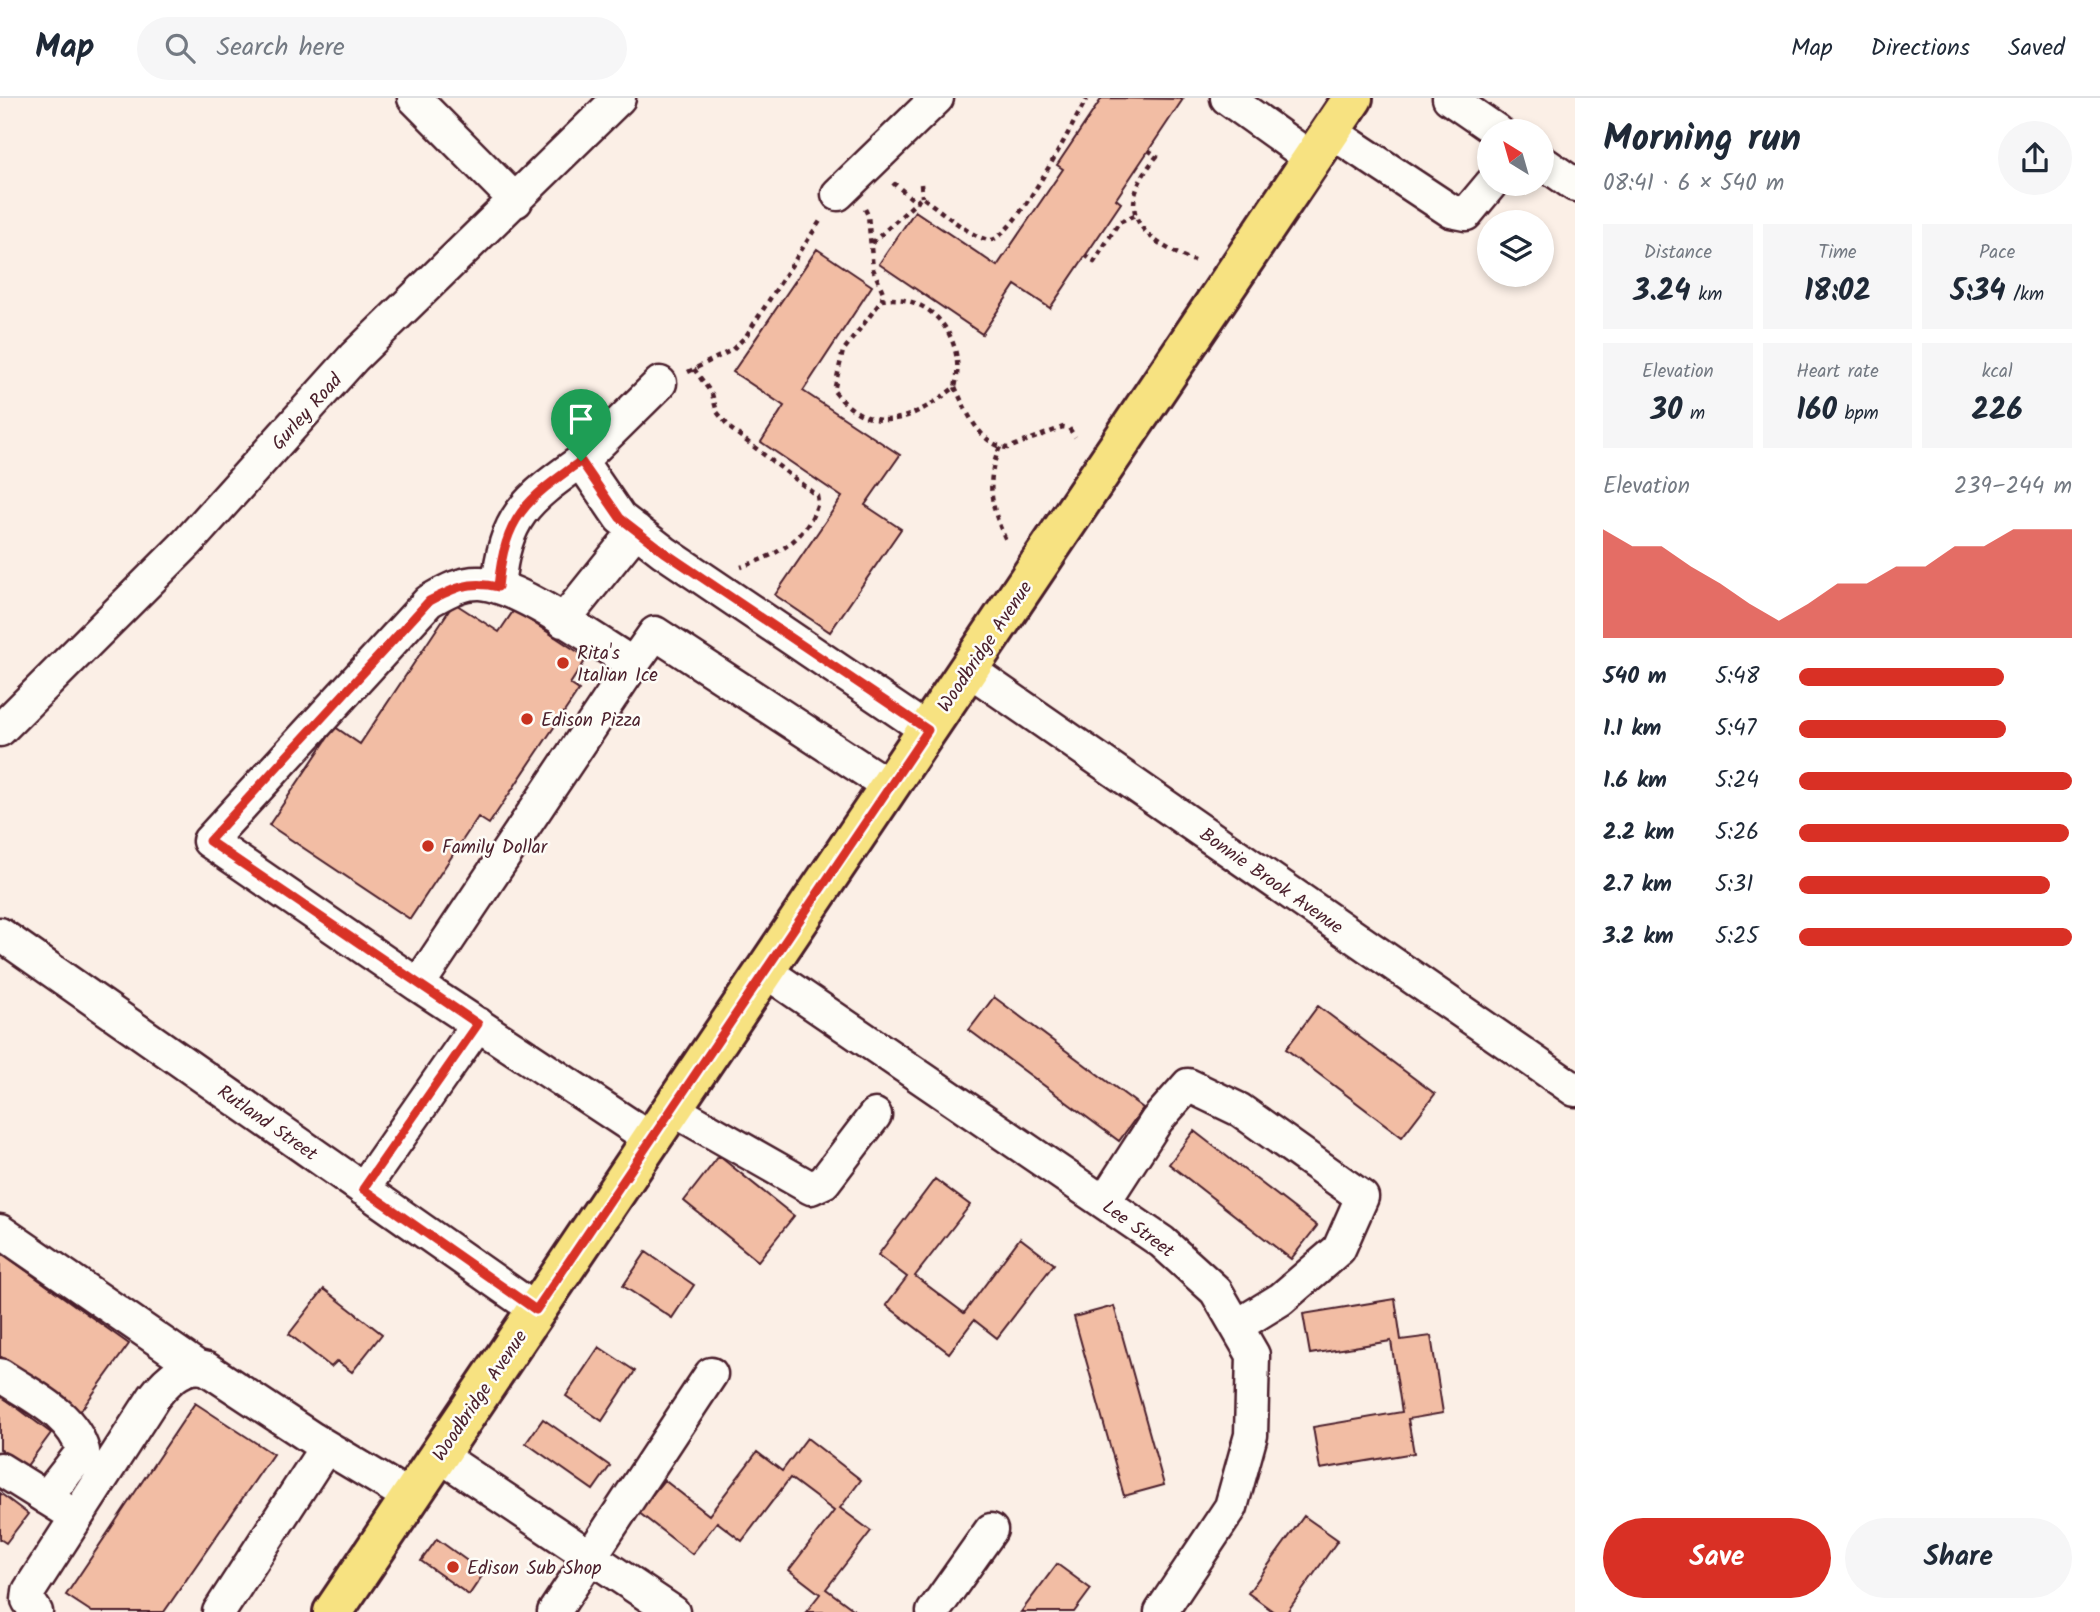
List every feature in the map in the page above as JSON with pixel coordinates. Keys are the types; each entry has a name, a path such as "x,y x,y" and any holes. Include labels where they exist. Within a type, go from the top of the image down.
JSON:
{"main road":[{"name":"Woodbridge Avenue","path":"333,1612 1353,98"}],"street":[{"path":"414,98 516,201"},
{"name":"Gurley Road","path":"0,730 187,543 354,358 620,98"},
{"path":"850,200 937,98"},
{"path":"1227,98 1451,211 1466,214 1481,196"},
{"path":"1449,98 1480,119"},
{"path":"1554,170 1575,185"},
{"path":"498,587 502,551 509,529 525,505 581,461 674,377"},
{"path":"581,461 620,518 928,730"},
{"path":"563,621 636,530"},
{"path":"634,664 563,621 498,587 480,583 458,586 429,601 209,841 478,1024 662,1124 811,1188 824,1182 875,1115"},
{"path":"418,985 654,633 889,786"},
{"name":"Bonnie Brook Avenue","path":"968,669 1575,1090"},
{"name":"Rutland Street","path":"0,934 536,1310"},
{"name":"Lee Street","path":"765,971 1162,1242 1216,1291 1253,1355 1251,1435 1231,1507 1161,1612"},
{"path":"363,1189 478,1024"},
{"path":"1104,1202 1157,1120 1188,1085 1240,1110 1362,1197 1339,1249 1281,1298 1237,1326"},
{"path":"0,1231 196,1366 207,1369 326,1447 411,1497"},
{"path":"36,1612 28,1600 29,1591 154,1397 183,1371 196,1366"},
{"path":"554,1612 711,1374"},
{"path":"0,1375 65,1419 78,1436 83,1451 46,1498"},
{"path":"219,1612 326,1447"},
{"path":"439,1455 673,1612"},
{"path":"0,1469 77,1517"},
{"path":"933,1612 991,1530"}],"path":[{"path":"922,197 975,234 988,240 998,238 1011,225 1048,168 1087,98"},
{"path":"1148,150 1157,156 1135,195 1135,215 1158,245 1194,261"},
{"path":"886,192 894,184 916,202"},
{"path":"921,184 922,197"},
{"path":"872,244 922,197"},
{"path":"674,377 732,351 850,200 868,215 873,269 883,292 882,300 843,351 834,381 834,391 860,416 889,422 924,408 955,387"},
{"path":"1085,255 1094,262 1119,222 1135,215"},
{"path":"882,300 910,300 949,329 955,346 955,387 975,425 1000,447 1008,448 1063,428 1069,428 1075,437"},
{"path":"694,369 712,394 717,412 732,429 817,496 818,502 809,522 790,546 732,571"},
{"path":"1000,447 992,468 990,496 1006,540"}],"building":[{"path":"1102,98 1183,99 1116,199 1121,203 1050,308 1015,285 982,334 879,264 915,211 997,266 1063,169 1057,165"},
{"path":"817,249 872,286 803,391 900,455 865,505 901,529 830,632 775,595 842,497 761,442 784,406 733,372"},
{"path":"454,603 499,632 514,610 587,658 570,684 579,690 489,824 478,817 410,919 269,825 335,727 360,744"},
{"path":"994,997 1143,1108 1119,1141 969,1030"},
{"path":"1318,1006 1435,1094 1402,1137 1286,1049"},
{"path":"1194,1131 1317,1226 1291,1259 1169,1164"},
{"path":"719,1156 794,1216 758,1261 684,1201"},
{"path":"935,1179 970,1205 915,1276 964,1313 1020,1238 1054,1264 997,1338 974,1320 949,1353 886,1305 907,1277 878,1255"},
{"path":"0,1252 129,1344 79,1413 0,1356"},
{"path":"646,1252 694,1285 672,1318 623,1286"},
{"path":"324,1289 382,1334 352,1372 337,1361 331,1367 289,1334"},
{"path":"1395,1299 1401,1340 1431,1336 1443,1413 1408,1419 1414,1453 1320,1469 1313,1427 1402,1412 1391,1341 1310,1354 1303,1314"},
{"path":"1114,1306 1164,1485 1124,1496 1074,1317"},
{"path":"599,1347 635,1371 602,1421 566,1396"},
{"path":"0,1395 51,1433 26,1467 0,1449"},
{"path":"195,1403 273,1454 164,1612 92,1612 66,1595"},
{"path":"543,1419 610,1466 593,1490 526,1443"},
{"path":"807,1438 861,1480 840,1508 871,1531 826,1589 857,1612 806,1612 820,1594 789,1570 834,1511 790,1478 742,1541 717,1522 692,1554 638,1512 664,1480 709,1515 757,1452 782,1471"},
{"path":"0,1493 28,1514 6,1543 0,1539"},
{"path":"1304,1516 1338,1540 1287,1612 1274,1612 1248,1593"},
{"name":"Edison Sub Shop","path":"437,1539 484,1573 469,1595 421,1561"},
{"path":"1057,1564 1091,1589 1074,1612 1021,1612"}],"place":[{"name":"Rita's Italian Ice","path":"563,663"},
{"name":"Edison Pizza","path":"527,719"},
{"name":"Family Dollar","path":"428,846"},
{"name":"Edison Sub Shop","path":"453,1567"}],"route":[{"path":"581,461 620,518 664,552 928,730 536,1310 363,1189 478,1024 209,841 429,601 458,586 480,583 498,587 502,551 509,529 525,505 581,461"}]}
